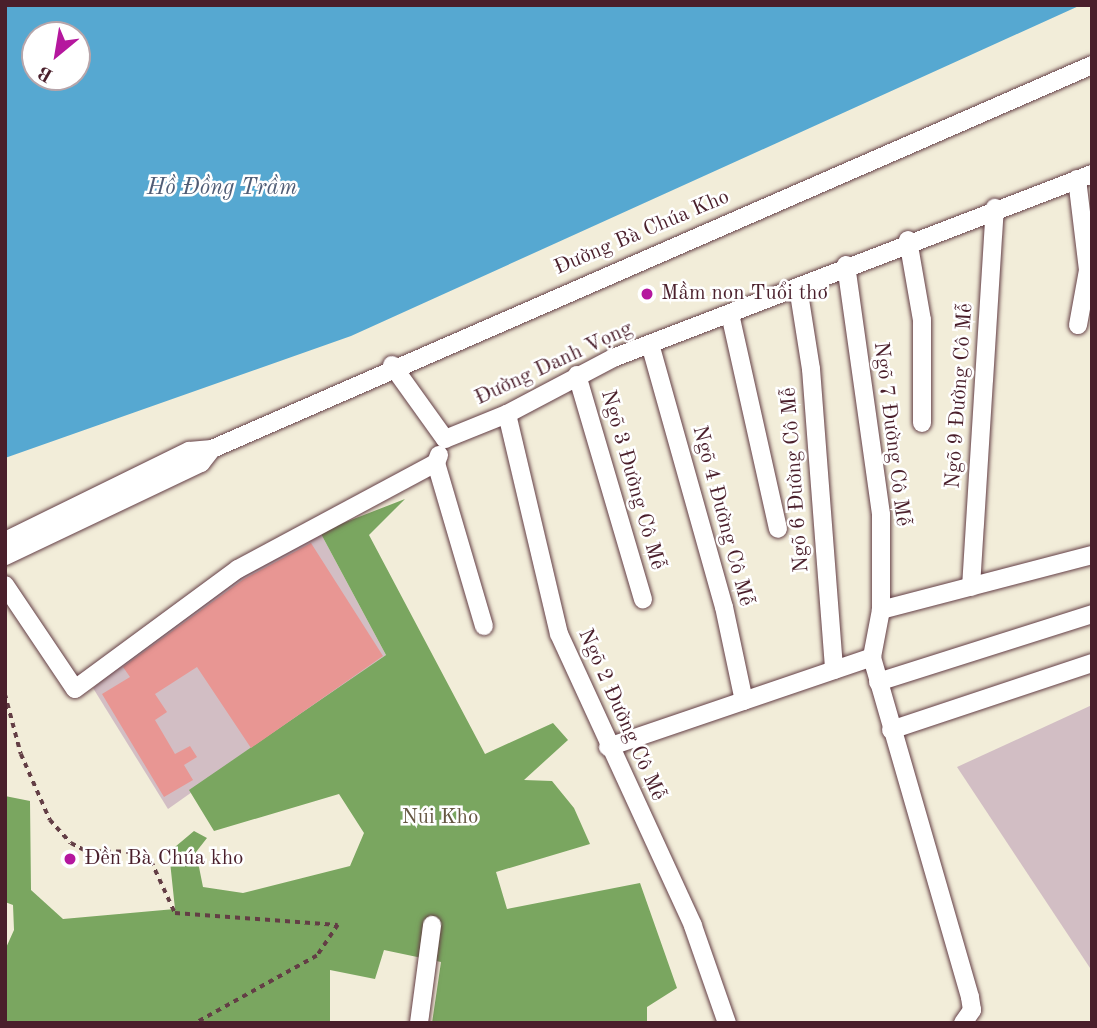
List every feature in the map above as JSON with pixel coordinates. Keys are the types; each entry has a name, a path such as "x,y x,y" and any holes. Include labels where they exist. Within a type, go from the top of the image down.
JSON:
{"street":[{"name":"Đường Bà Chúa Kho","path":"5,541 189,451 212,449 392,365 1092,65"},
{"path":"1078,325 1087,270 1084,176"},
{"name":"Đường Danh Vọng","path":"445,439 507,414 577,375 650,344 798,287 908,240 1084,176"},
{"name":"Ngõ 9 Đường Cô Mễ","path":"971,587 995,208"},
{"path":"908,240 922,320 922,423"},
{"name":"Ngõ 7 Đường Cô Mễ","path":"846,265 881,515 881,610 872,657"},
{"name":"Ngõ 6 Đường Cô Mễ","path":"798,287 811,369 834,670"},
{"path":"730,314 778,529"},
{"name":"Ngõ 4 Đường Cô Mễ","path":"650,344 724,607 744,701"},
{"path":"392,365 445,439 436,463 484,626"},
{"name":"Ngõ 3 Đường Cô Mễ","path":"577,375 643,599"},
{"name":"Ngõ 2 Đường Cô Mễ","path":"507,414 559,634 608,747 693,926 727,1023"},
{"name":"Đường Bà Chúa Kho","path":"5,556 201,463 212,449"},
{"path":"5,585 75,689 238,569 436,463"},
{"path":"881,610 1092,555"},
{"path":"878,681 1092,614"},
{"path":"608,747 872,657 970,997 972,1010 962,1023"},
{"path":"891,730 1092,663"},
{"path":"419,1023 432,925"}],"path":[{"path":"5,694 21,754 50,820 71,843 86,851 147,852 175,914 338,925 317,956 196,1023"}],"shaded area":[{"path":"320,532 386,655 168,809 93,688 228,579"},
{"path":"1092,705 1092,971 957,767"}],"green space":[{"name":"Núi Kho","path":"405,499 369,535 485,754 553,723 568,740 524,780 552,781 574,808 590,844 496,872 507,909 640,883 677,988 647,1007 647,1023 432,1023 441,962 384,950 375,979 330,970 330,1023 5,1023 5,950 14,930 13,905 5,902 5,796 30,801 31,890 63,919 175,909 169,852 194,831 207,838 196,852 203,887 243,893 350,866 364,833 339,794 214,831 189,790 386,655 320,532"}],"water":[{"name":"Hồ Đồng Trầm","path":"5,5 1081,5 351,336 5,458"}],"building":[{"path":"311,543 383,656 251,748 197,667 155,694 167,712 155,720 175,754 190,746 197,757 184,765 193,780 164,797 102,694 130,677 123,667 244,579"}],"place":[{"name":"Mầm non Tuổi thơ","path":"647,294"},
{"name":"Đền Bà Chúa kho","path":"70,859"}]}
